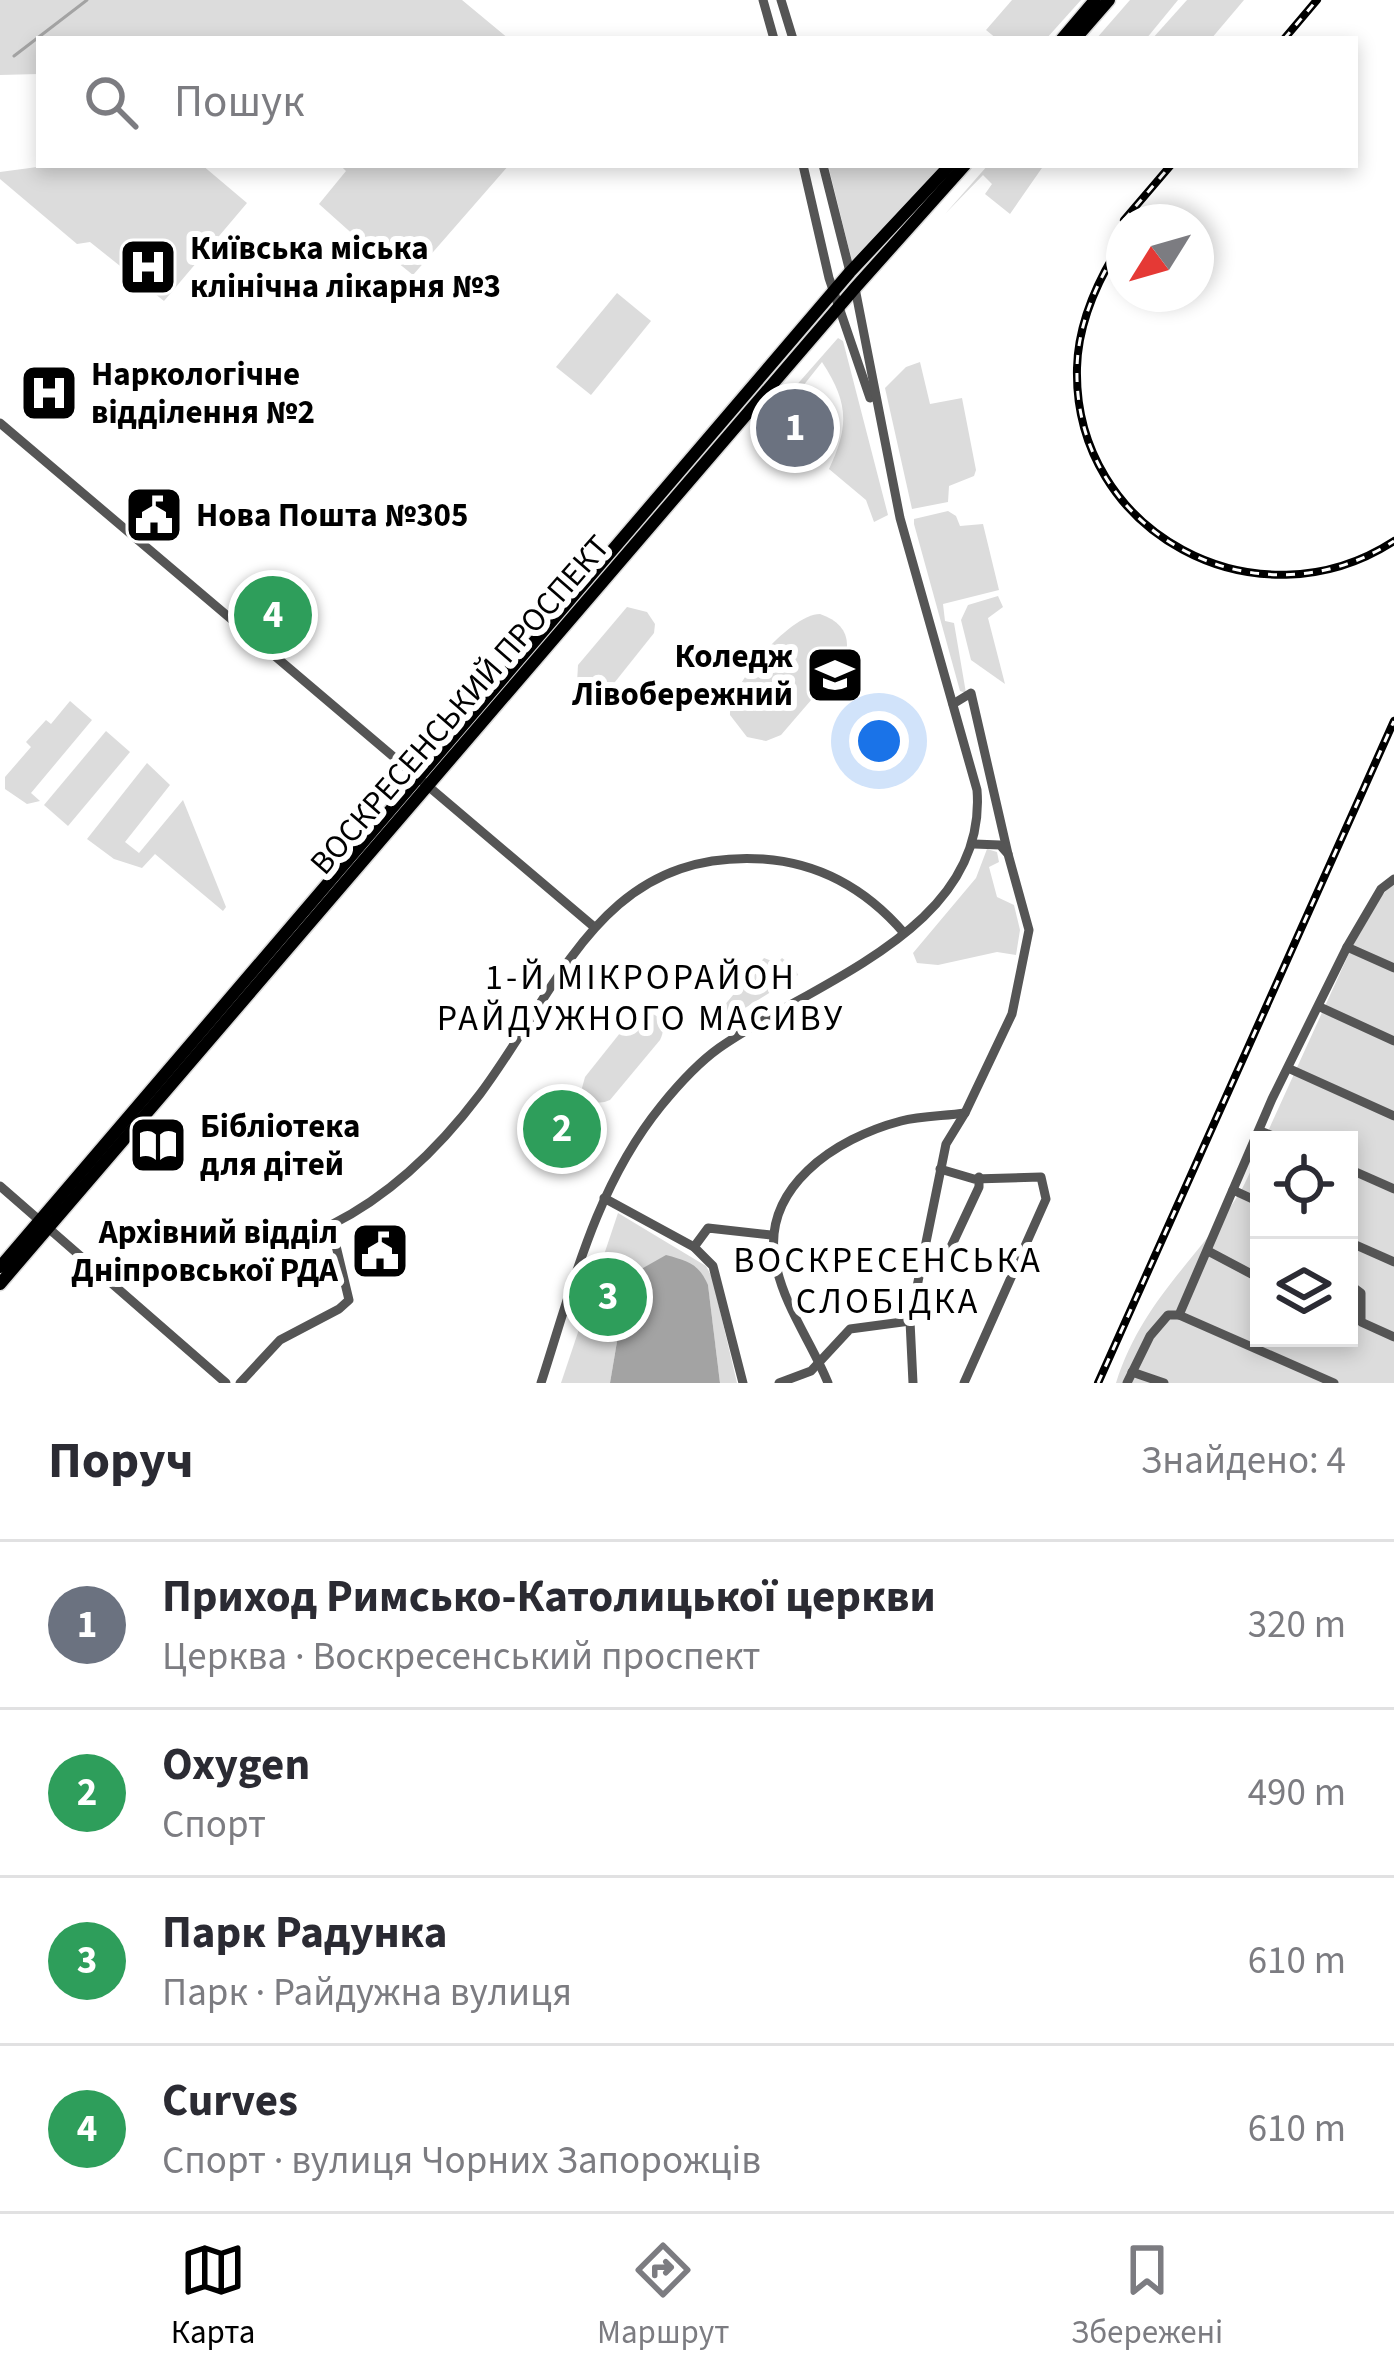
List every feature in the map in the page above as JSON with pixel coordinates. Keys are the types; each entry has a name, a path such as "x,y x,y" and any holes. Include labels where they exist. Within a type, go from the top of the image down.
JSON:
{"main road":[{"path":"1065,36 1095,0"},
{"path":"1079,36 1109,0"},
{"name":"ВОСКРЕСЕНСЬКИЙ ПРОСПЕКТ","path":"0,1284 44,1224 836,299 850,272 947,168"},
{"name":"ВОСКРЕСЕНСЬКИЙ ПРОСПЕКТ","path":"836,299 855,287 962,168"},
{"name":"ВОСКРЕСЕНСЬКИЙ ПРОСПЕКТ","path":"0,1267 44,1224"}],"street":[{"path":"763,0 773,36"},
{"path":"781,0 792,36"},
{"path":"804,168 836,299 878,420"},
{"path":"541,1383 604,1198 661,1106 719,1048 856,968 904,933 960,872 974,844 979,820 977,790 917,583 878,420 855,287 825,168"},
{"path":"0,423 593,926"},
{"path":"913,1383 910,1321 946,1144 1012,1014 1029,930 971,693 952,704"},
{"path":"974,844 1000,845 1008,854"},
{"path":"240,1383 280,1340 349,1300 331,1226 362,1210 446,1137 484,1089 593,926 638,889 690,864 753,859 808,865 852,886 904,933"},
{"path":"1260,1131 1347,947 1381,889 1394,879"},
{"path":"1381,889 1394,895"},
{"path":"1347,947 1394,968"},
{"path":"1320,1007 1394,1041"},
{"path":"1290,1069 1394,1116"},
{"path":"828,1383 789,1305 771,1235 794,1184 827,1152 903,1120 965,1113"},
{"path":"929,1119 946,1144"},
{"path":"1179,1315 1250,1153"},
{"path":"940,1169 979,1177 1041,1177 1046,1199 964,1383"},
{"path":"1358,1173 1394,1189"},
{"path":"943,1264 980,1186 979,1177"},
{"path":"0,1186 226,1383"},
{"path":"1233,1190 1250,1198"},
{"path":"604,1198 694,1247 717,1274 743,1383"},
{"path":"694,1247 708,1228 771,1235"},
{"path":"1358,1246 1394,1262"},
{"path":"1208,1251 1250,1273"},
{"path":"1358,1291 1359,1319 1394,1336"},
{"path":"1164,1383 1129,1377 1150,1336 1168,1315 1179,1315 1334,1383"},
{"path":"779,1383 820,1364 850,1329 910,1321"}],"shaded area":[{"path":"0,0 462,0 505,36 36,36 36,74 0,75"},
{"path":"1012,0 1081,0 1049,36 993,36 986,30"},
{"path":"1130,0 1178,0 1148,36 1099,36"},
{"path":"1187,0 1244,0 1214,36 1155,36"},
{"path":"36,167 206,168 247,203 164,301 90,242 77,244 0,179 0,172"},
{"path":"343,168 506,168 413,275 387,254 376,255 319,204 346,171"},
{"path":"829,168 940,168 852,261"},
{"path":"985,168 1042,168 1010,214 985,194 992,184 983,175 945,214"},
{"path":"617,293 651,321 591,395 556,367"},
{"path":"838,338 843,341 888,515 874,522 866,500 829,469 843,415 837,390 822,362 799,391 794,388"},
{"path":"920,362 930,404 962,398 976,470 974,476 949,486 948,502 912,509 885,388 906,367"},
{"path":"948,511 960,526 983,524 999,590 943,604 945,621 954,623 966,693 960,691 914,524 914,519"},
{"path":"998,596 1003,607 988,618 1005,684 971,660 961,620 968,605"},
{"path":"627,607 647,612 655,624 654,633 607,692 591,693 577,683 578,665"},
{"path":"820,614 844,632 843,663 781,735 766,741 747,737 730,715 739,687 778,638 807,617"},
{"path":"70,701 92,720 31,793 40,801 27,804 5,789 5,777 31,747 26,742 46,720 51,724"},
{"path":"106,731 130,752 68,826 44,805"},
{"path":"147,763 170,785 125,842 139,853 183,800 226,907 223,911 155,854 142,868 114,859 87,839"},
{"path":"987,849 997,852 999,862 989,867 997,897 1014,905 1020,930 1016,955 997,952 938,965 917,963 913,953 976,878"},
{"path":"1394,883 1394,1383 1116,1383 1140,1328 1239,1194 1250,1171 1250,1347 1358,1347 1358,1131 1268,1131 1351,949"},
{"path":"764,958 777,963 782,958 798,975 729,1018 723,1007"},
{"path":"647,1011 661,1022 660,1040 610,1100 590,1099 582,1088 585,1077 632,1018"},
{"path":"618,1213 706,1266 737,1383 720,1383 708,1285 636,1272 621,1318 610,1383 561,1383"},
{"path":"666,1255 692,1264 708,1285 720,1383 610,1383 621,1318 636,1272"}],"waterway":[{"path":"40,36 87,0"},
{"path":"14,56 36,39"}],"railway":[{"path":"1287,36 1317,0"},
{"path":"1138,204 1168,168"},
{"path":"1106,269 1081,334 1077,368 1084,426 1106,477 1139,519 1183,550 1232,569 1286,575 1341,566 1394,541"},
{"path":"1098,1383 1394,721"}],"place":[{"name":"Київська міська клінічна лікарня №3","path":"148,267"},
{"name":"Наркологічне відділення №2","path":"49,393"},
{"name":"Приход Римсько-Католицької церкви","path":"795,428"},
{"name":"Нова Пошта №305","path":"154,515"},
{"name":"Curves","path":"273,615"},
{"name":"Коледж Лівобережний","path":"835,675"},
{"name":"Oxygen","path":"562,1129"},
{"name":"Бібліотека для дітей","path":"158,1145"},
{"name":"Архівний відділ Дніпровської РДА","path":"380,1251"},
{"name":"Парк Радунка","path":"608,1297"}],"district":[{"name":"1-Й МІКРОРАЙОН РАЙДУЖНОГО МАСИВУ","path":"641,998"},
{"name":"ВОСКРЕСЕНСЬКА СЛОБІДКА","path":"888,1280"}]}
